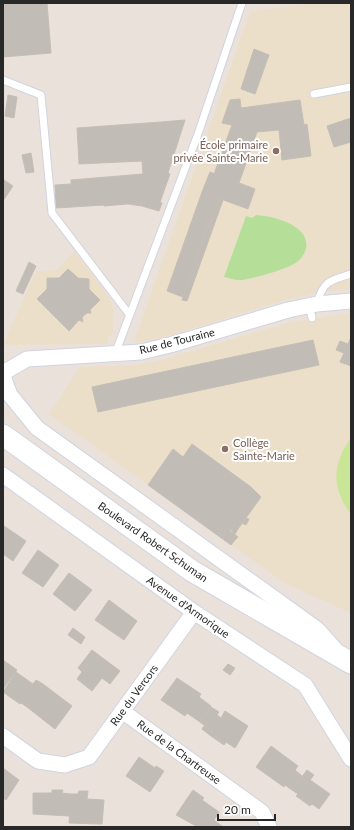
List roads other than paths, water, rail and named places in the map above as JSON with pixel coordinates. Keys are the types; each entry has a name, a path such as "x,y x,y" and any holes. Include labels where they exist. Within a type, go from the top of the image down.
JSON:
{"main road":[{"name":"Boulevard Robert Schuman","path":"3,435 192,571 349,662"}],"street":[{"name":"Rue de Touraine","path":"3,373 27,359 141,352 351,301"},
{"path":"3,376 10,395 38,428 316,629 349,662"},
{"name":"Avenue d'Armorique","path":"3,475 194,612 304,685 351,759"},
{"name":"Rue du Vercors","path":"3,736 38,761 65,765 89,757 194,612"},
{"name":"Rue de la Chartreuse","path":"122,711 262,812 268,827"}],"lane":[{"path":"115,354 198,134 242,3"},
{"path":"3,80 41,94 52,213 129,314"},
{"path":"314,94 351,87"},
{"path":"313,309 320,293 329,281 351,274"}],"place":[{"name":"École primaire privée Sainte-Marie","path":"276,151"},
{"name":"Collège Sainte-Marie","path":"225,449"}]}
